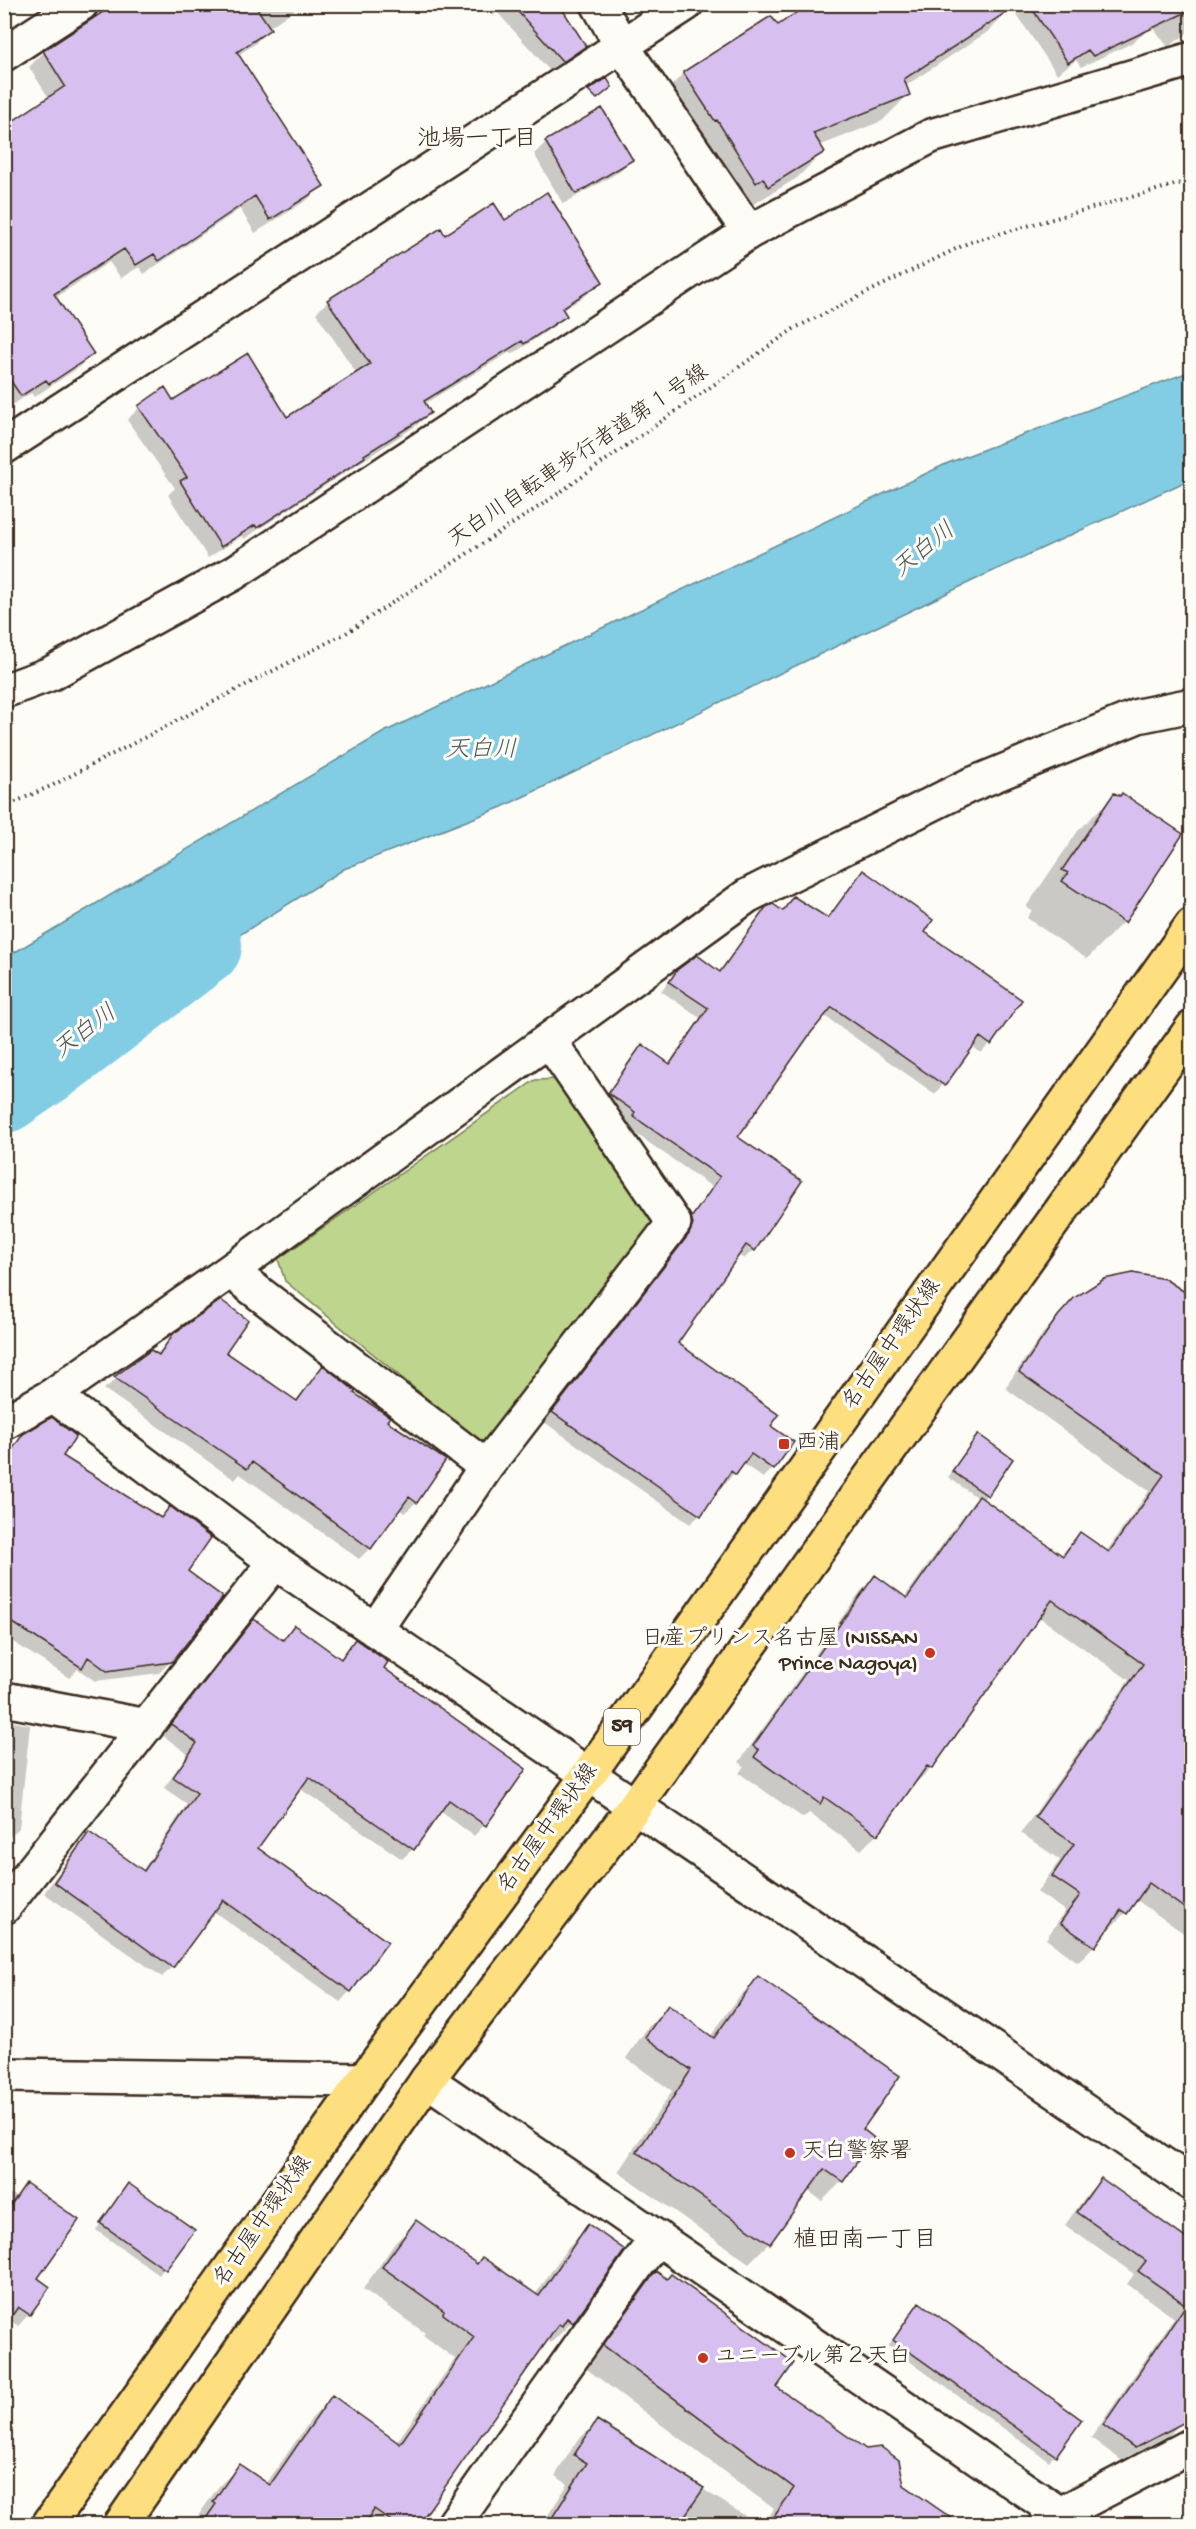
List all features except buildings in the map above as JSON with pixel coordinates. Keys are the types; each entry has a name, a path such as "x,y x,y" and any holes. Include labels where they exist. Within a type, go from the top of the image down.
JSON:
{"main road":[{"name":"名古屋中環状線","path":"49,2524 364,2080 588,1775 1191,926"},
{"name":"59","path":"121,2524 427,2080 634,1807 1191,1028"}],"street":[{"path":"4,54 81,4"},
{"path":"598,4 622,46 749,232"},
{"path":"4,447 686,4"},
{"path":"4,691 50,674 234,573 749,232 931,136 1191,59"},
{"path":"4,1424 53,1395 230,1271 747,896 968,786 1138,716 1191,705"},
{"path":"375,1630 486,1467 674,1223 549,1040"},
{"path":"230,1271 486,1467"},
{"path":"53,1395 275,1562 1191,2184"},
{"path":"4,1907 275,1562"},
{"path":"4,1699 147,1726"},
{"path":"4,2075 364,2080"},
{"path":"427,2080 657,2237 1053,2519 1191,2445"},
{"path":"454,2524 657,2237"}],"path":[{"name":"天白川自転車歩行者道第１号線","path":"4,807 53,785 346,633 546,502 795,328 970,242 1191,180"}],"green space":[{"path":"560,1079 658,1227 482,1444 285,1281 278,1259 535,1080"}],"water":[{"name":"天白川","path":"1191,371 1191,479 989,573 502,807 344,869 5,1083 5,958 384,732 948,463"}],"waterway":[{"name":"天白川","path":"4,1094 55,1059 203,946"}],"place":[{"name":"西浦","path":"784,1444"},
{"name":"日産プリンス名古屋 (NISSAN Prince Nagoya)","path":"930,1653"},
{"name":"天白警察署","path":"790,2153"},
{"name":"ユニーブル第２天白","path":"703,2358"}],"district":[{"name":"池場一丁目","path":"477,140"},
{"name":"植田南一丁目","path":"865,2241"}]}
